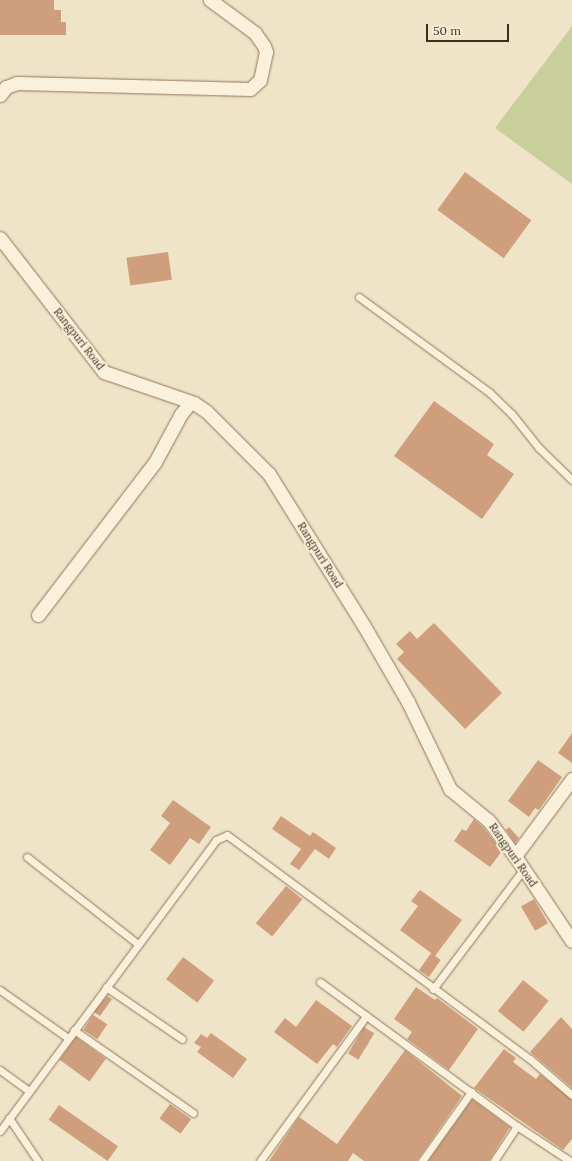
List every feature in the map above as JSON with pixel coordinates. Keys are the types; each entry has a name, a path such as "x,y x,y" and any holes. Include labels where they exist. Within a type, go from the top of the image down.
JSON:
{"street":[{"path":"0,95 6,87 17,82 250,89 260,80 266,52 264,46 255,33 210,0"},
{"name":"Rangpuri Road","path":"0,238 104,372 189,404 194,403 214,416 276,484 364,626 408,702 450,789 489,821 515,856 572,941"},
{"path":"38,615 155,462 181,414 189,404"},
{"path":"515,856 572,779"}],"lane":[{"path":"359,297 485,389 511,413 539,448 572,480"},
{"path":"0,1131 216,840 227,835 433,989 530,1059 572,1095"},
{"path":"27,857 138,944"},
{"path":"433,989 523,870"},
{"path":"320,982 517,1126 570,1161"},
{"path":"106,987 182,1039"},
{"path":"0,990 68,1038"},
{"path":"260,1161 366,1016"},
{"path":"74,1030 193,1113"},
{"path":"0,1070 29,1091"},
{"path":"422,1161 471,1092"},
{"path":"9,1118 38,1161"},
{"path":"494,1161 517,1126"}],"green space":[{"path":"572,26 572,184 495,128"}],"building":[{"path":"0,0 54,0 54,10 61,10 61,22 66,22 66,35 0,35"},
{"path":"465,172 531,220 504,258 437,210"},
{"path":"168,252 172,280 130,286 126,258"},
{"path":"434,401 494,444 487,455 514,474 482,519 394,456"},
{"path":"434,623 502,693 465,729 397,659 404,652 396,644 410,631 417,639"},
{"path":"572,733 572,763 558,753"},
{"path":"538,760 562,777 539,810 535,808 529,817 508,801"},
{"path":"173,800 211,827 199,844 190,838 170,865 150,850 170,823 161,816"},
{"path":"281,816 310,836 313,832 336,848 329,859 315,849 299,870 290,864 301,849 272,829"},
{"path":"474,819 483,827 502,851 490,867 454,841 462,829 466,831"},
{"path":"509,827 519,838 515,843 506,830"},
{"path":"286,886 302,899 272,937 256,923"},
{"path":"420,890 462,920 435,956 400,930 418,906 411,901"},
{"path":"534,899 548,923 535,931 521,906"},
{"path":"431,953 441,960 429,977 419,970"},
{"path":"183,957 214,980 197,1003 166,979"},
{"path":"523,980 549,1001 523,1032 498,1011"},
{"path":"416,987 435,1000 437,998 478,1029 449,1070 407,1039 412,1032 394,1019"},
{"path":"107,996 112,999 100,1016 94,1012"},
{"path":"316,1000 352,1026 337,1047 333,1044 317,1064 274,1032 285,1018 296,1027"},
{"path":"93,1015 107,1024 97,1039 83,1030"},
{"path":"561,1017 572,1029 572,1088 530,1052"},
{"path":"364,1027 374,1033 358,1060 348,1054"},
{"path":"211,1033 247,1059 233,1078 197,1052 201,1047 194,1043 201,1034 207,1038"},
{"path":"76,1037 106,1059 89,1081 60,1060"},
{"path":"504,1049 516,1058 513,1062 536,1079 540,1074 572,1100 572,1139 563,1150 474,1088"},
{"path":"405,1050 462,1096 417,1161 364,1161 353,1153 348,1161 269,1161 299,1117 337,1144"},
{"path":"472,1099 510,1127 489,1161 428,1161"},
{"path":"170,1104 191,1119 180,1134 159,1119"},
{"path":"59,1105 118,1146 108,1161 49,1120"}]}
